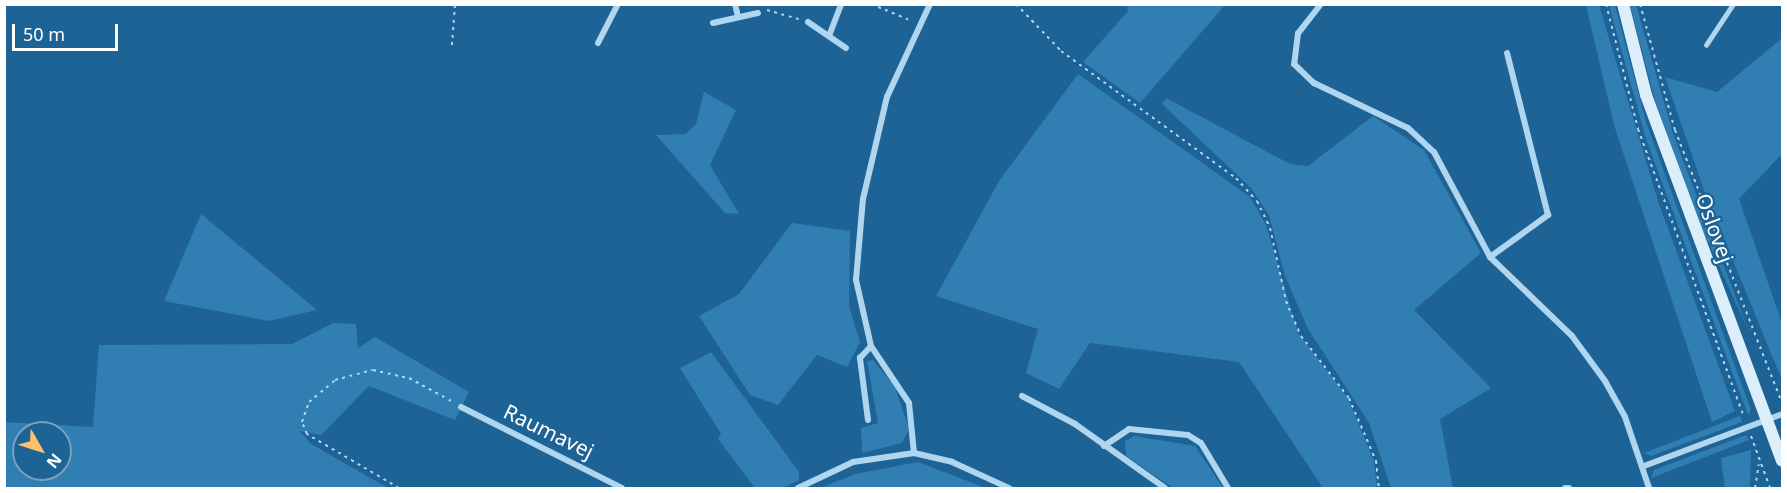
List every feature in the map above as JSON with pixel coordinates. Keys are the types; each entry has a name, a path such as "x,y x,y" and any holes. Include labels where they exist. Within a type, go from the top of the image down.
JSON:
{"street":[{"path":"598,43 618,4"},
{"path":"735,4 738,17"},
{"path":"829,36 841,4"},
{"path":"914,453 909,404 871,346 856,300 860,220 887,97 918,24 930,4"},
{"path":"1321,4 1298,33 1294,64 1314,83 1408,128 1434,152 1490,257 1572,336 1605,381 1644,466 1649,489"},
{"name":"Oslovej","path":"1623,4 1646,95 1782,461"},
{"path":"713,23 758,13"},
{"path":"808,22 846,48"},
{"path":"1490,257 1548,214 1506,53"},
{"path":"868,420 860,358 871,346"},
{"path":"1022,396 1104,446 1156,486 1165,489"},
{"name":"Raumavej","path":"461,407 622,489"},
{"path":"1644,466 1766,418 1782,414"},
{"path":"1104,446 1129,429 1188,435 1201,443 1228,489"},
{"path":"798,489 853,462 914,453 952,462 1009,489"}],"lane":[{"path":"1706,45 1733,4"}],"path":[{"path":"452,45 455,4"},
{"path":"871,4 918,24"},
{"path":"1016,4 1061,51 1236,178 1257,201 1270,228 1286,301 1301,336 1358,416 1376,461 1379,489"},
{"path":"1606,4 1638,129 1770,489"},
{"path":"1640,4 1675,130 1782,403"},
{"path":"767,10 792,16"},
{"path":"399,489 308,434 302,422 309,402 335,380 373,370 409,378 461,407"},
{"path":"1755,489 1760,462"}],"shaded area":[{"path":"1127,5 1225,5 1140,103 1083,62 1128,11"},
{"path":"1586,5 1599,5 1658,201 1735,411 1712,422 1614,125"},
{"path":"1609,5 1615,5 1646,122 1751,410 1748,415 1646,139"},
{"path":"1630,5 1636,5 1674,137 1750,334 1698,220 1654,97"},
{"path":"1782,38 1782,154 1739,199 1782,323 1782,380 1704,190 1665,77 1717,92"},
{"path":"1078,74 1250,197 1266,225 1298,333 1348,398 1374,461 1377,488 1323,488 1239,362 1090,343 1059,389 1026,373 1038,329 936,296 999,181"},
{"path":"704,92 736,110 710,165 739,214 725,213 656,135 686,134 696,124"},
{"path":"1166,98 1290,164 1308,166 1373,116 1424,150 1481,253 1414,310 1491,388 1440,419 1453,488 1391,488 1369,423 1308,329 1285,276 1269,215 1251,188 1162,104"},
{"path":"201,214 317,310 269,321 164,301"},
{"path":"792,223 850,231 849,306 860,342 847,367 817,355 778,405 750,395 699,316 739,294"},
{"path":"333,323 356,324 358,348 375,337 469,392 455,420 369,386 321,435 300,431 311,444 388,488 5,488 4,422 12,422 12,481 72,481 72,426 93,427 99,345 292,344"},
{"path":"711,352 799,472 799,480 783,488 755,488 718,439 721,434 680,368"},
{"path":"873,360 895,387 909,429 902,443 862,453 861,428 878,423 867,361"},
{"path":"1740,416 1742,422 1651,456 1644,453"},
{"path":"1746,435 1749,440 1651,478 1654,470"},
{"path":"1134,436 1195,446 1223,488 1173,488 1126,456 1125,441"},
{"path":"1751,450 1750,488 1725,488 1721,458"},
{"path":"918,462 986,488 820,488 855,474"}]}
